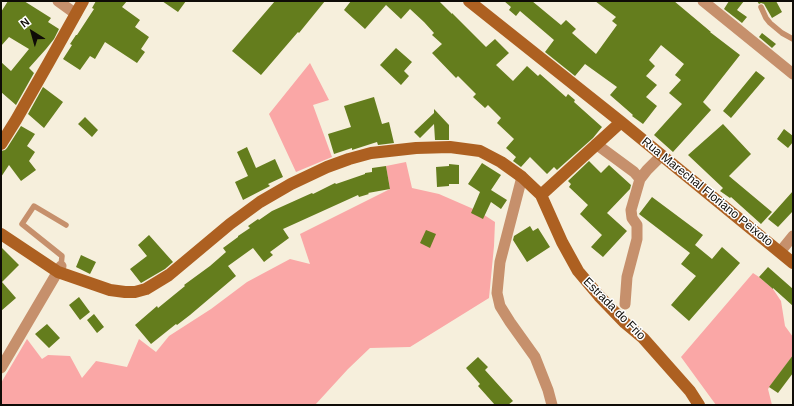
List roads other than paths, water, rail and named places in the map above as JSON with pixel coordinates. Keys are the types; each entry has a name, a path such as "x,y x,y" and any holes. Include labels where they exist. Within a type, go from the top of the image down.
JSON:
{"main road":[{"path":"1,144 50,62 83,1"},
{"name":"Rua Marechal Floriano Peixoto","path":"469,1 662,155 793,263"},
{"path":"541,195 621,122"},
{"name":"Estrada do Frio","path":"1,234 60,269 110,290 136,292 146,289 169,275 230,224 260,202 291,184 328,167 371,153 416,148 450,147 480,151 501,162 526,181 541,195 562,242 578,271 625,323 643,338 690,391 700,405"}],"street":[{"path":"58,1 76,14"},
{"path":"703,1 793,74"},
{"path":"596,144 634,172 640,179"},
{"path":"625,304 627,277 637,239 637,225 632,218 631,210 640,179 662,155"},
{"path":"526,181 500,262 497,293 500,306 535,357 548,390 552,405"},
{"path":"780,252 793,236"},
{"path":"1,368 60,269"}],"lane":[{"path":"761,7 770,23 782,33 793,38"},
{"path":"60,269 62,256 22,224 34,206 66,225"}]}
